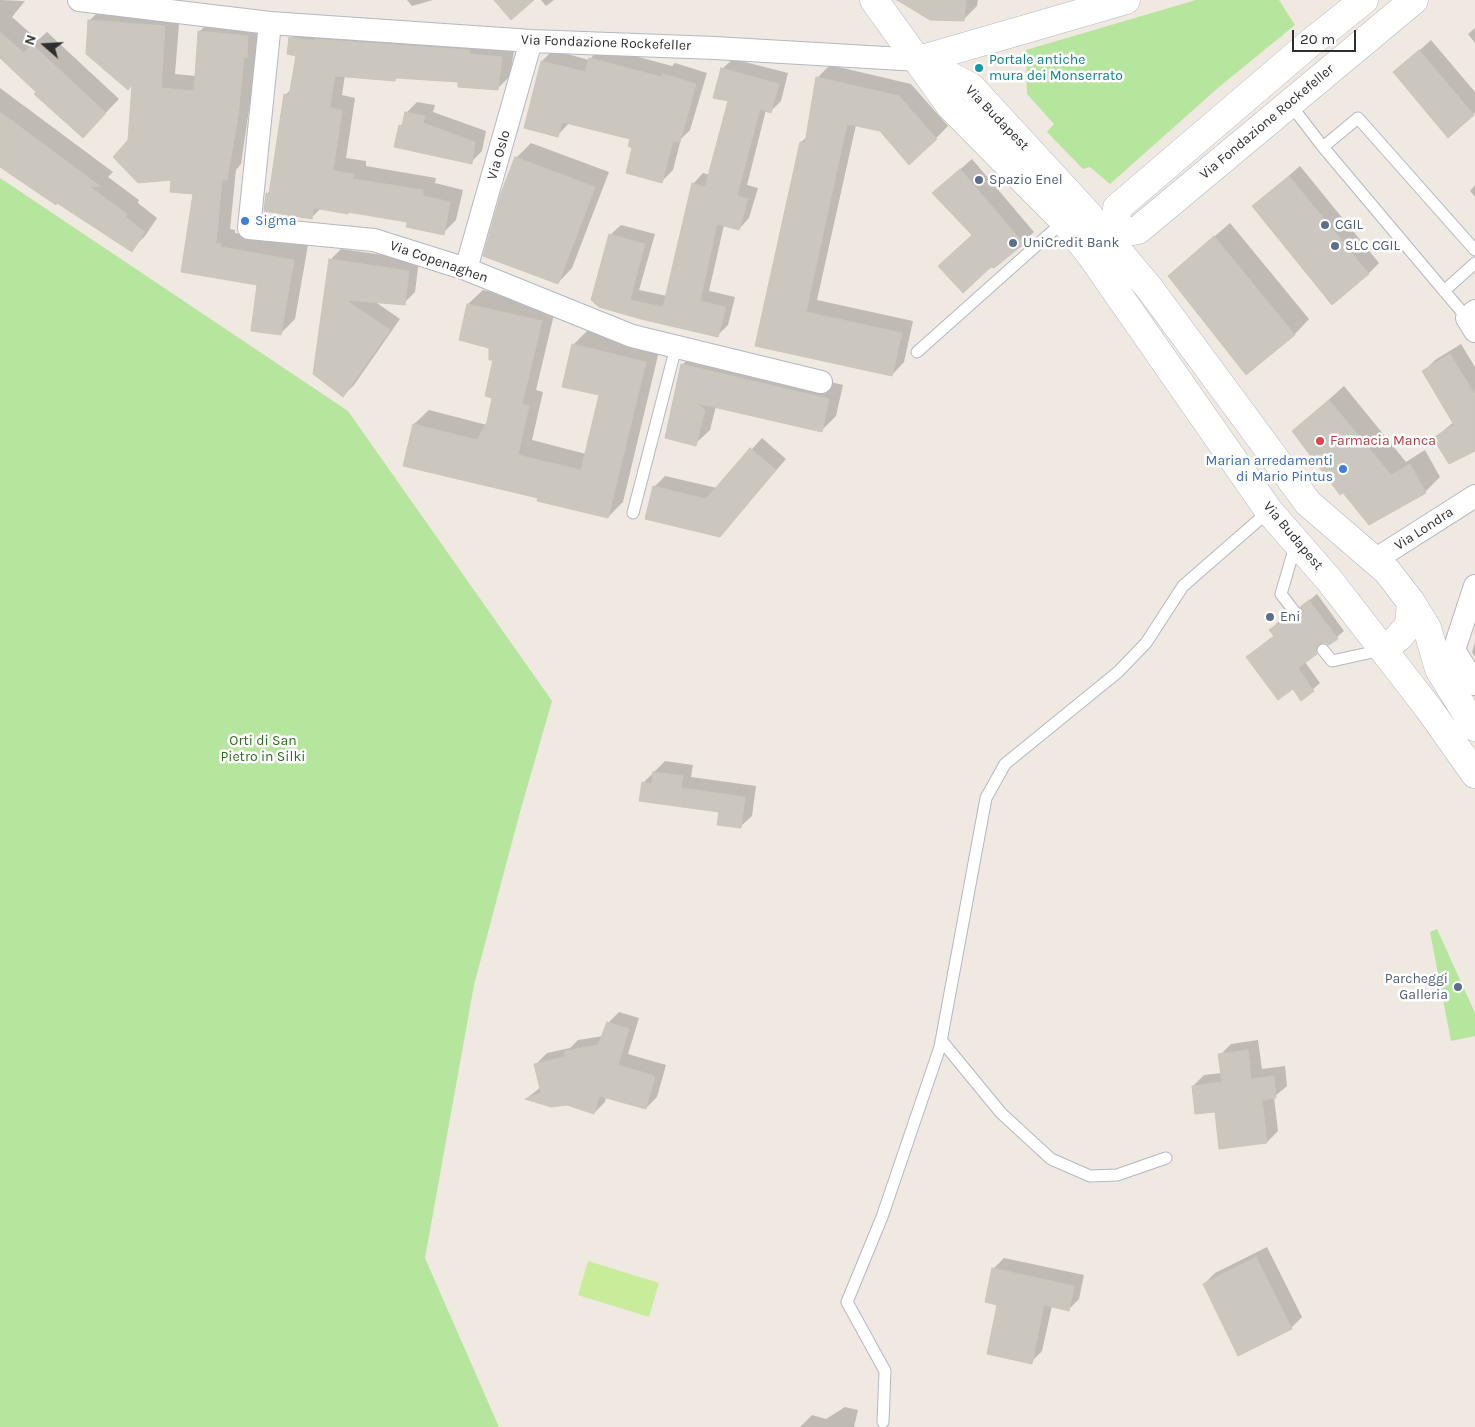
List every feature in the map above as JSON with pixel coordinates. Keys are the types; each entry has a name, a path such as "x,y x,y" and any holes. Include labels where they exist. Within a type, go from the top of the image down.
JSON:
{"main road":[{"path":"874,0 919,60"},
{"name":"Via Fondazione Rockefeller","path":"919,60 1126,0"},
{"path":"1105,243 1117,208 1309,44 1364,0"},
{"name":"Via Fondazione Rockefeller","path":"1105,243 1138,230 1289,102 1414,0"},
{"name":"Via Budapest","path":"919,60 951,107 1064,221 1105,243 1150,289 1308,503 1386,571 1412,602"},
{"name":"Via Budapest","path":"919,60 971,87 1086,212 1269,511 1330,581 1383,650"},
{"path":"1330,581 1357,561 1373,561"},
{"path":"1412,602 1409,625 1383,650 1475,774"},
{"path":"1412,602 1427,628 1439,669 1475,727"}],"street":[{"name":"Via Fondazione Rockefeller","path":"79,0 270,23 531,41 715,48 919,60"},
{"name":"Via Copenaghen","path":"270,23 249,228 374,240 466,269 632,336 821,382"},
{"name":"Via Oslo","path":"466,269 531,41"},
{"name":"Via Londra","path":"1373,561 1475,496"},
{"path":"1475,586 1454,650 1475,684"}],"lane":[{"path":"1289,102 1323,147 1444,291 1472,320"},
{"path":"1323,147 1358,118 1475,250"},
{"path":"917,352 1064,221"},
{"path":"1444,291 1475,263"},
{"path":"633,513 676,347"},
{"path":"884,1422 885,1371 847,1302 882,1217 941,1040 986,798 1005,764 1118,672 1146,643 1183,586 1269,511"},
{"path":"1294,611 1281,594 1296,541"},
{"path":"1323,650 1332,661 1383,650"},
{"path":"941,1040 1001,1113 1051,1159 1090,1176 1117,1174 1166,1158"}],"green space":[{"path":"1196,0 1279,0 1295,25 1219,87 1110,184 1090,167 1083,169 1047,132 1054,124 1027,94 1026,50"},
{"name":"Orti di San Pietro in Silki","path":"0,178 348,411 552,701 474,985 425,1258 499,1427 0,1427"},
{"path":"1437,929 1475,1013 1475,1036 1451,1041 1430,932"},
{"path":"588,1261 659,1283 649,1317 578,1295"}],"building":[{"path":"494,0 534,0 511,20"},
{"path":"897,0 966,0 964,21 930,20"},
{"path":"88,20 165,26 161,88 194,91 198,31 248,36 247,57 244,57 238,116 227,180 222,180 216,243 221,244 221,247 294,260 281,335 251,331 257,285 181,272 193,194 170,192 171,180 138,183 113,157 128,140 132,85 128,90 86,54"},
{"path":"0,32 24,53 32,44 106,113 83,138 34,94 36,92 0,58"},
{"path":"289,37 314,41 314,39 470,50 470,54 502,57 498,90 458,87 458,82 396,78 395,81 335,76 330,107 342,111 333,171 354,174 353,179 423,190 423,196 450,202 444,235 406,227 407,222 348,212 348,214 314,208 312,219 264,211 266,193 269,194 284,94 289,96 296,56 287,54"},
{"path":"1419,50 1474,115 1448,138 1393,72"},
{"path":"589,58 662,77 663,74 696,84 680,142 673,141 662,183 626,173 632,148 628,146 630,139 562,122 558,137 524,128 541,61 585,72"},
{"path":"721,68 779,84 771,113 760,109 737,196 748,199 739,230 717,224 700,301 726,307 718,337 599,307 591,300 609,234 645,244 630,300 663,307 692,183 705,187 728,101 713,98"},
{"path":"816,77 899,96 937,139 909,165 880,131 847,124 806,312 902,333 892,376 755,346 800,142 805,143"},
{"path":"0,112 100,186 90,187 127,214 125,217 145,232 132,252 57,203 56,205 0,167"},
{"path":"405,112 425,116 423,123 475,142 472,164 394,147 399,125 402,126"},
{"path":"515,157 595,187 558,284 483,256 501,193"},
{"path":"960,169 1024,244 994,268 991,267 963,293 938,266 972,235 932,193"},
{"path":"1289,176 1369,274 1332,305 1252,206"},
{"path":"1214,236 1295,335 1246,375 1168,276"},
{"path":"329,259 409,271 405,305 346,300 390,330 343,397 313,374"},
{"path":"467,304 542,321 522,404 529,406 518,455 581,470 599,395 562,387 572,344 646,362 608,518 537,501 538,498 403,466 413,424 477,440 487,422 492,398 485,396 493,360 489,360 489,348 459,340"},
{"path":"1450,354 1475,395 1475,451 1449,464 1433,438 1454,425 1422,371"},
{"path":"681,364 829,399 822,432 696,403 705,410 696,446 665,438"},
{"path":"1329,400 1391,475 1410,464 1426,493 1369,525 1343,493 1340,495 1292,431"},
{"path":"750,448 776,470 720,537 645,519 653,486 706,499"},
{"path":"1309,600 1338,639 1329,645 1325,643 1319,644 1316,648 1317,654 1298,668 1314,691 1301,701 1293,689 1278,700 1246,657 1274,636 1269,630 1288,616 1299,617 1300,607"},
{"path":"653,772 683,776 681,788 745,797 741,828 717,825 719,812 639,801 642,782 652,784"},
{"path":"607,1022 629,1029 618,1065 655,1076 646,1109 599,1096 594,1114 567,1105 551,1107 525,1099 541,1093 534,1064 564,1057 565,1051 598,1045"},
{"path":"1248,1050 1251,1079 1274,1076 1276,1098 1262,1100 1267,1143 1219,1149 1215,1112 1195,1114 1192,1086 1222,1082 1218,1054"},
{"path":"1256,1257 1292,1329 1238,1356 1203,1284"},
{"path":"992,1268 1074,1286 1069,1311 1044,1305 1032,1364 987,1354 997,1305 985,1302"}],"place":[{"name":"Portale antiche mura dei Monserrato","path":"979,68"},
{"name":"Spazio Enel","path":"979,180"},
{"name":"Sigma","path":"245,221"},
{"name":"CGIL","path":"1325,225"},
{"name":"UniCredit Bank","path":"1013,243"},
{"name":"SLC CGIL","path":"1335,246"},
{"name":"Farmacia Manca","path":"1320,441"},
{"name":"Marian arredamenti di Mario Pintus","path":"1343,469"},
{"name":"Eni","path":"1270,617"},
{"name":"Parcheggi Galleria","path":"1458,987"}]}
